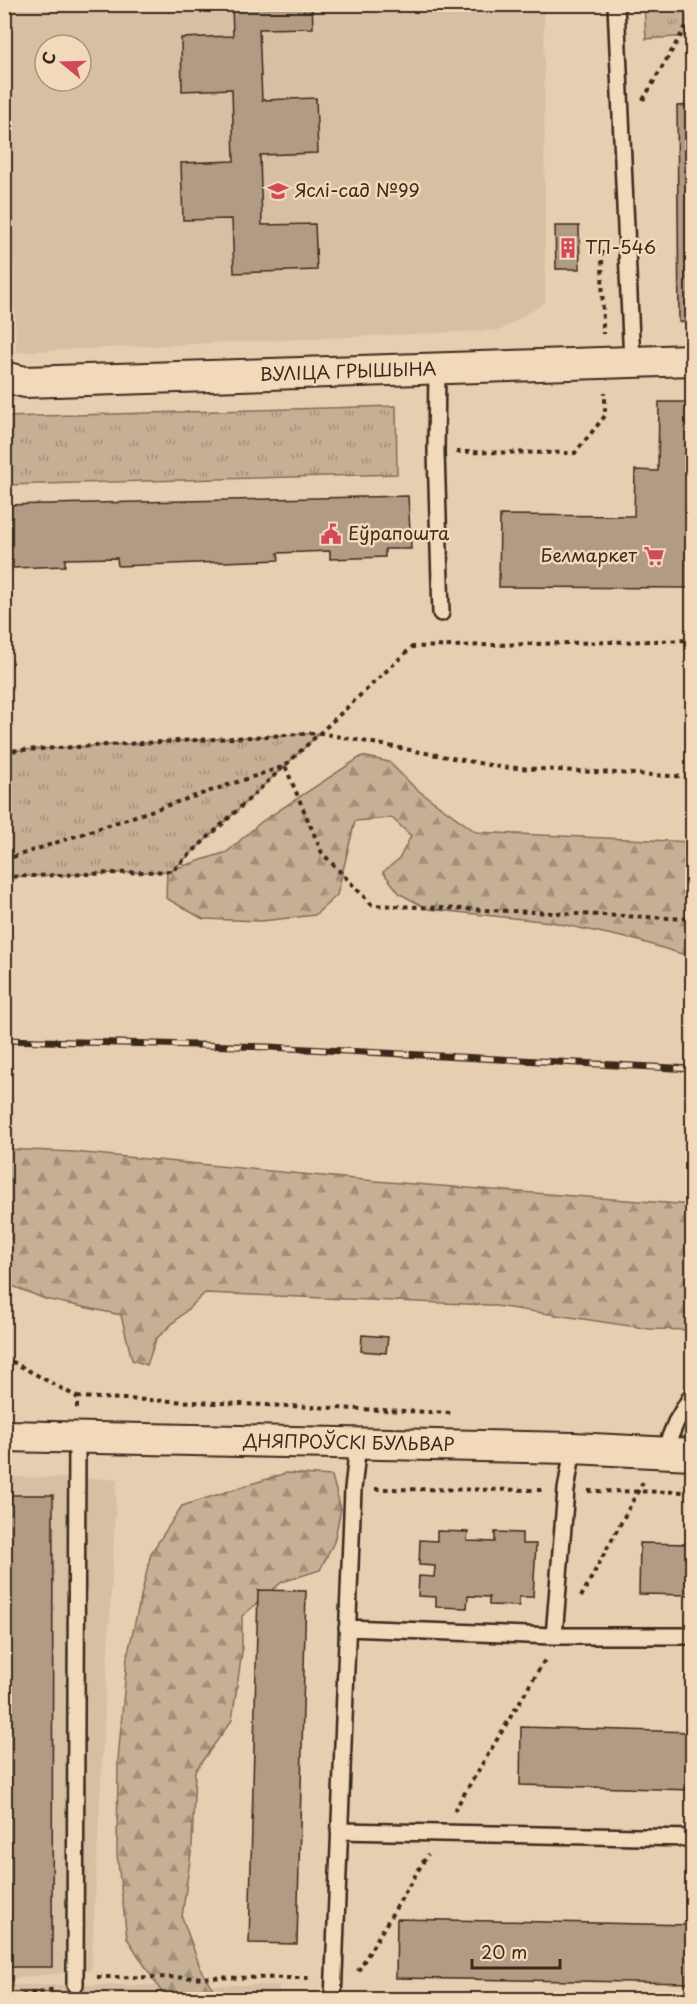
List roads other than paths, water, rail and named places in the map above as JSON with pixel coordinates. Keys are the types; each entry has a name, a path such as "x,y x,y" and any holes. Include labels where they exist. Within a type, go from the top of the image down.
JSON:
{"street":[{"name":"ВУЛІЦА ГРЫШЫНА","path":"4,377 25,382 693,360"},
{"name":"ДНЯПРОЎСКІ БУЛЬВАР","path":"4,1436 573,1448 693,1454"}],"lane":[{"path":"616,4 622,137 618,362"},
{"path":"437,369 436,452 441,613"},
{"path":"660,1454 693,1395"},
{"path":"75,1981 77,1437"},
{"path":"333,2000 353,1489 358,1444"},
{"path":"557,1636 566,1490 573,1448"},
{"path":"347,1628 557,1636 693,1636"},
{"path":"339,1832 693,1838"}],"railway":[{"path":"4,1040 269,1047 692,1069"}],"place":[{"name":"Яслі-сад №99","path":"278,191"},
{"name":"ТП-546","path":"568,248"},
{"name":"Еўрапошта","path":"331,534"},
{"name":"Белмаркет","path":"654,556"}]}
